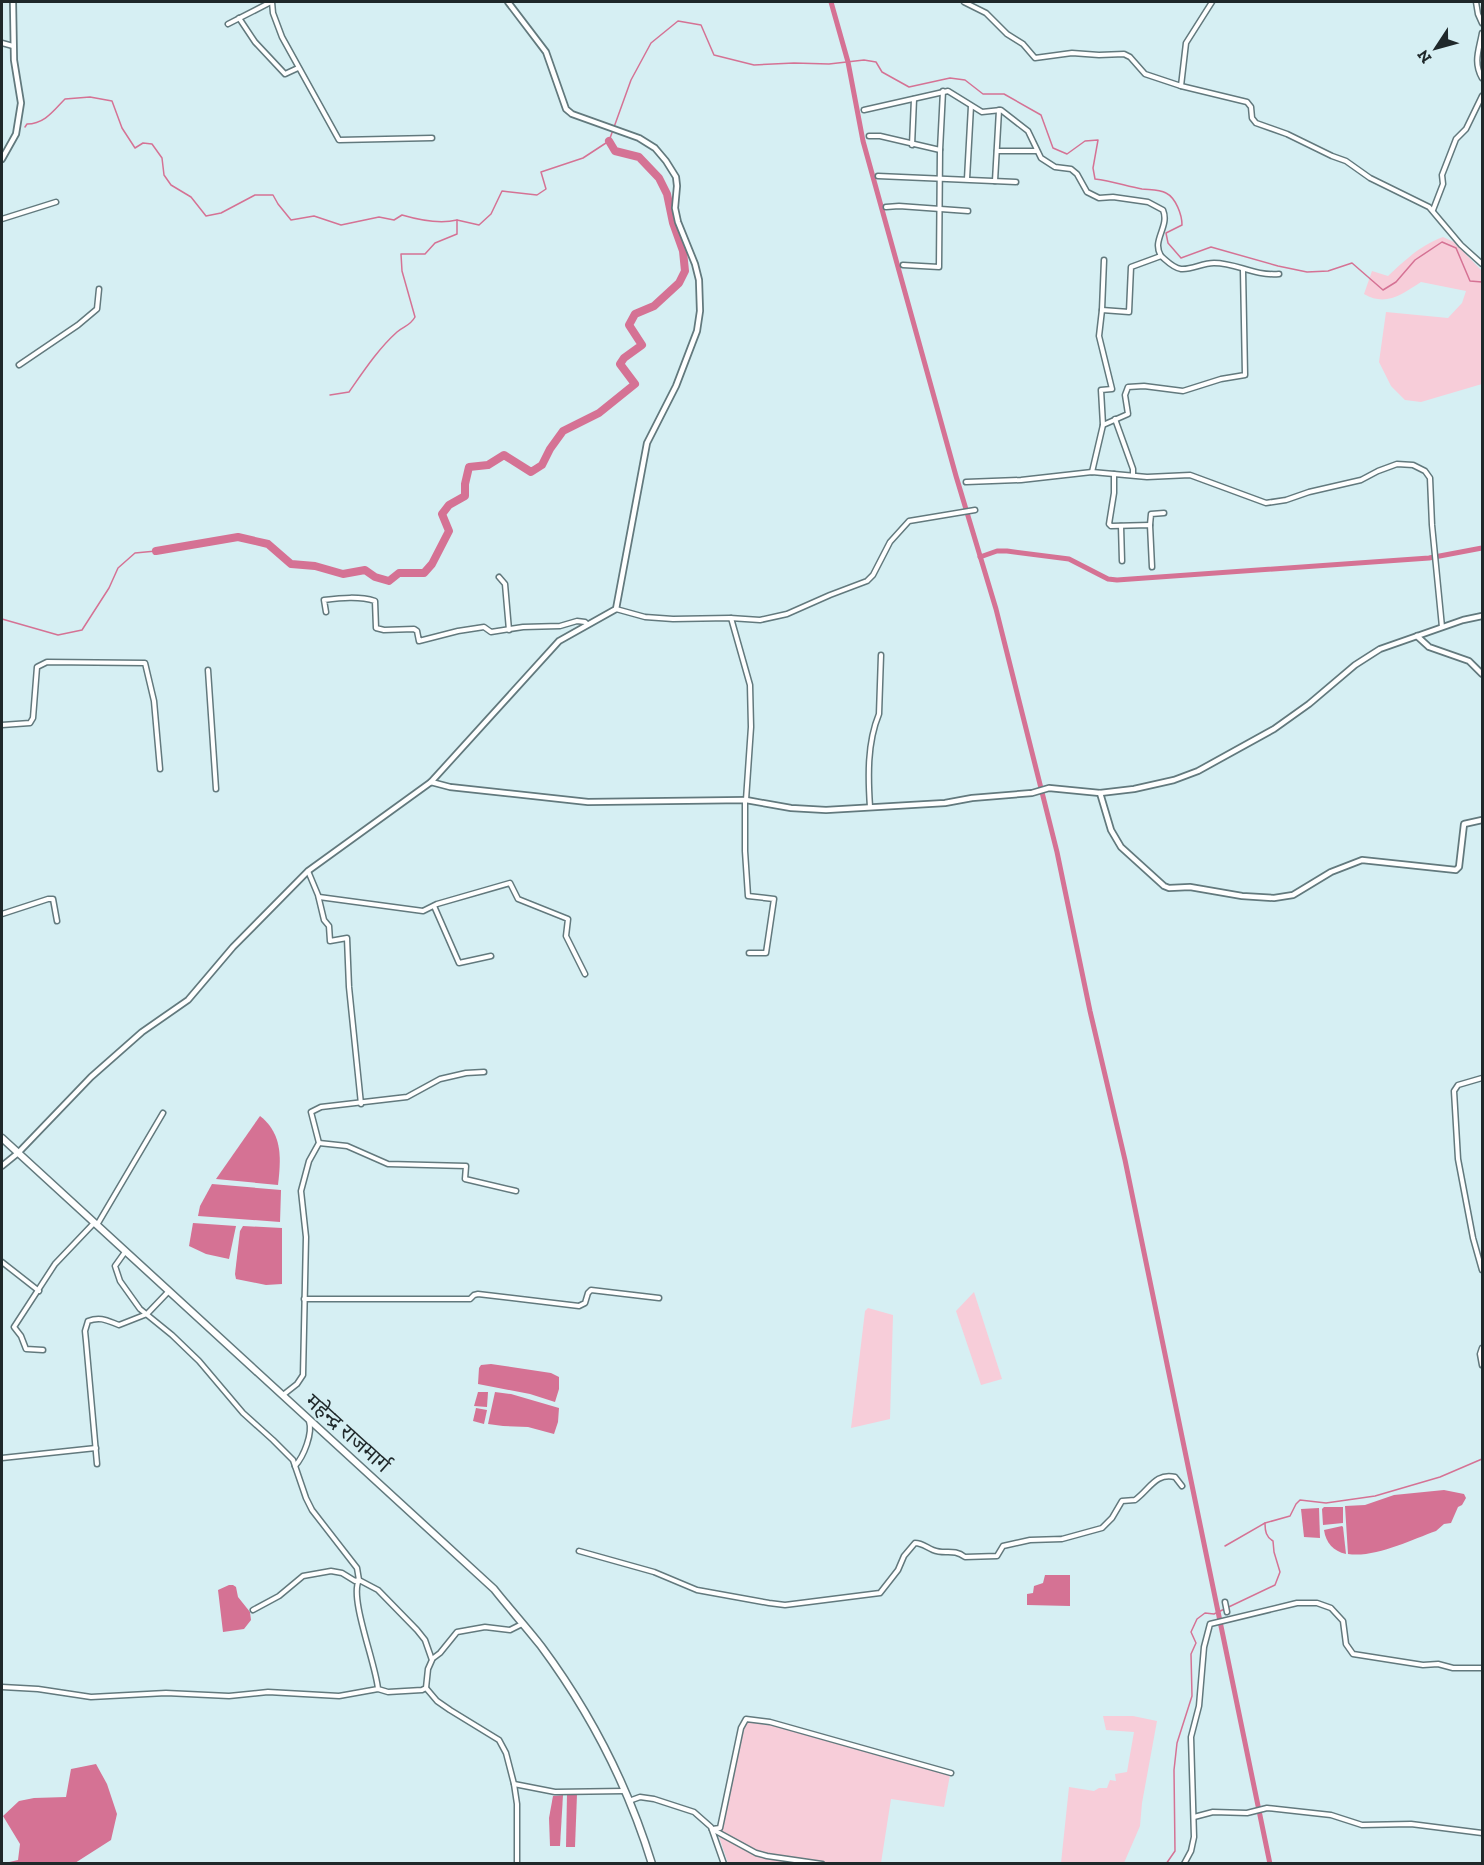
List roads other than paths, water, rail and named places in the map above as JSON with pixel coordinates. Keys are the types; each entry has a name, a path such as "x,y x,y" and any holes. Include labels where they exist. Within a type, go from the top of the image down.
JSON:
{"highway":[{"name":"महेन्द्र राजमार्ग","path":"2,1138 494,1589 541,1646 578,1700 618,1773 652,1863"}],"street":[{"path":"2,159 16,134 21,103 14,60 13,2"},
{"path":"228,24 271,2 282,37 339,141 432,138"},
{"path":"508,2 546,52 566,109 572,114 639,138 654,148 666,161 676,177 675,208 678,222 696,264 699,280 700,311 697,331 680,375 647,443 616,609"},
{"path":"964,2 986,13 1008,34 1023,44 1035,58 1072,53 1124,54 1130,57 1143,73 1181,86 1246,102 1251,107 1252,120 1257,124 1287,134 1346,161 1375,180 1433,210 1461,246 1482,264"},
{"path":"1181,86 1186,43 1212,2"},
{"path":"1476,2 1482,23"},
{"path":"238,18 255,42 285,74 298,68"},
{"path":"1482,33 1476,63 1482,78"},
{"path":"2,43 13,46"},
{"path":"903,265 939,267 939,178 943,91"},
{"path":"864,110 943,91 955,93 982,112 999,110 1010,115 1028,131 1036,151 1047,163 1055,167 1071,169 1077,174 1082,187 1091,195 1159,206 1166,219 1157,243 1161,256 1175,267 1189,269 1212,263 1228,264 1259,274 1279,274"},
{"path":"1433,210 1443,184 1442,175 1456,139 1466,129 1482,96"},
{"path":"912,145 914,99"},
{"path":"967,179 971,106"},
{"path":"995,181 999,110"},
{"path":"869,135 940,150"},
{"path":"997,151 1036,151"},
{"path":"878,176 1016,182"},
{"path":"2,219 56,202"},
{"path":"886,207 968,211"},
{"path":"1102,310 1129,312 1131,267 1161,256"},
{"path":"1092,472 1103,425 1101,390 1112,389 1099,336 1104,260"},
{"path":"1103,425 1128,414 1125,395 1128,387 1144,386 1183,391 1221,379 1245,375 1243,270"},
{"path":"19,365 78,325 97,309 99,290"},
{"path":"1115,419 1133,469 1133,475"},
{"path":"966,482 1021,480 1092,472 1147,477 1190,475 1266,503 1361,480 1397,464 1413,465 1425,471 1430,477 1434,552 1442,627"},
{"path":"1114,474 1114,493 1108,521 1111,526 1150,525"},
{"path":"2,1166 18,1154 91,1077 142,1032 188,1000 233,947 308,871 431,782 559,640 616,609 645,617 673,619 760,620 787,614 867,581 880,563 882,554 890,542 909,521 974,510"},
{"path":"1152,567 1151,514 1164,513"},
{"path":"1121,526 1122,561"},
{"path":"499,577 505,584 509,630"},
{"path":"326,612 324,600 357,598 375,601 376,628 414,629 417,631 419,641 484,627 491,632 538,626 560,626 577,621 587,624"},
{"path":"431,782 480,791 588,802 746,800 804,809 945,803 972,798 1032,793 1049,788 1100,793 1152,786 1198,771 1289,720 1368,656 1386,646 1482,616"},
{"path":"731,618 750,685 751,727 745,850 748,896 774,899 766,953 748,953"},
{"path":"1417,636 1429,647 1469,660 1482,674"},
{"path":"870,807 869,765 879,714 881,655"},
{"path":"2,725 30,723 33,718 37,667 47,662 145,663 154,701 160,769"},
{"path":"208,670 216,789"},
{"path":"1100,793 1110,830 1120,847 1164,886 1190,887 1258,897 1274,898 1293,894 1331,872 1362,860 1456,870 1459,867 1464,824 1482,820"},
{"path":"308,871 319,897 324,920 329,926 330,941 347,938 349,987 361,1104"},
{"path":"319,897 423,911 462,896 510,883 518,899 568,919 566,936 585,974"},
{"path":"2,914 48,898 52,899 57,921"},
{"path":"434,906 459,963 491,956"},
{"path":"282,1396 297,1384 303,1375 306,1237 301,1191 309,1161 318,1143 311,1112 321,1107 408,1097 440,1079 466,1073 484,1072"},
{"path":"1482,1078 1458,1085 1454,1091 1458,1159 1473,1238 1482,1270"},
{"path":"43,1350 26,1349 21,1336 14,1327 55,1264 95,1225 163,1113"},
{"path":"318,1143 347,1146 388,1164 466,1166 465,1179 516,1191"},
{"path":"125,1252 115,1266 116,1273 125,1289 147,1314 199,1361 243,1413 286,1452 295,1466 312,1510 357,1568 356,1594 378,1689"},
{"path":"2,1262 39,1291"},
{"path":"304,1299 470,1299 478,1294 579,1306 585,1303 591,1290 659,1298"},
{"path":"98,1464 86,1331 88,1321 110,1319 119,1325 147,1314 168,1292"},
{"path":"1482,1348 1480,1354 1482,1365"},
{"path":"295,1466 304,1455 312,1429 309,1419"},
{"path":"2,1458 96,1448"},
{"path":"579,1551 661,1575 697,1590 755,1601 784,1605 850,1598 880,1593 915,1543 936,1551 959,1552 965,1557 997,1556 1003,1546 1030,1540 1062,1539 1102,1528 1112,1518 1122,1501 1135,1500 1151,1484 1162,1477 1175,1477 1182,1486"},
{"path":"253,1610 279,1596 303,1576 331,1571 342,1573 378,1590 425,1640 432,1660"},
{"path":"1225,1602 1227,1612"},
{"path":"1184,1863 1191,1851 1194,1837 1191,1737 1199,1706 1204,1647 1210,1624 1297,1603 1317,1603 1331,1608 1343,1621 1347,1644 1353,1654 1423,1665 1482,1668"},
{"path":"517,1863 517,1804 506,1753 499,1740 437,1701 426,1688 428,1668 432,1660 457,1632 485,1627 510,1630 522,1624"},
{"path":"2,1687 38,1689 92,1697 166,1693 229,1696 268,1692 339,1696 378,1689 388,1692 426,1688"},
{"path":"712,1829 720,1828 741,1728 746,1719 770,1722 951,1773"},
{"path":"514,1784 555,1792 625,1791"},
{"path":"628,1801 640,1797 694,1812 712,1829 767,1856 822,1863"},
{"path":"1194,1817 1213,1812 1247,1813 1267,1808 1331,1815 1362,1825 1411,1824 1482,1833"},
{"path":"712,1829 724,1863"}],"waterway":[{"path":"831,2 848,62 863,141 956,476 996,609 1057,852 1090,1011 1125,1160 1270,1864"},
{"path":"330,395 349,392 383,346 415,317 402,271 401,254 425,254 435,243 457,234 457,220 479,225 491,214 502,191 537,195 546,189 541,172 583,158 609,141 631,80 651,43 678,21 701,25 714,55 754,65 829,64 864,60 876,62 882,72 909,87 950,78 965,80 983,94 1004,94 1041,115 1053,148 1067,154 1085,141 1098,140 1093,168 1095,179 1160,191 1170,195 1178,207 1182,225 1166,233 1168,243 1181,258 1211,247 1307,272 1328,271 1352,263 1383,290 1396,282 1415,260 1442,242 1456,248 1470,281 1482,282"},
{"path":"25,127 27,124 44,119 65,99 90,97 112,101 122,128 135,148 143,143 152,144 162,158 164,175 171,185 191,197 206,216 221,213 255,195 273,195 291,220 314,216 341,225 379,217 394,220 402,215 430,221 457,220"},
{"path":"156,551 238,537 268,544 291,564 315,566 343,574 365,570 375,577 389,581 399,573 424,573 432,564 449,531 442,514 449,505 465,496 469,467 488,465 504,455 531,472 542,465 563,431 599,413 635,384 620,364 624,358 642,345 629,325 635,314 654,306 679,283 685,271 683,251 673,223 667,194 659,178 639,157 615,151 609,141"},
{"path":"980,557 997,551 1007,551 1069,559 1108,579 1117,580 1429,558 1482,548"},
{"path":"2,619 58,635 82,630 109,588 118,568 135,553 156,551"},
{"path":"1225,1546 1265,1523 1290,1516 1300,1500 1326,1503 1375,1496 1440,1477 1482,1459"},
{"path":"1166,1864 1175,1851 1174,1770 1177,1743 1192,1696 1191,1654 1196,1643 1191,1632 1197,1619 1205,1613 1214,1614 1275,1585 1280,1572 1273,1541 1266,1534 1265,1523"}]}
